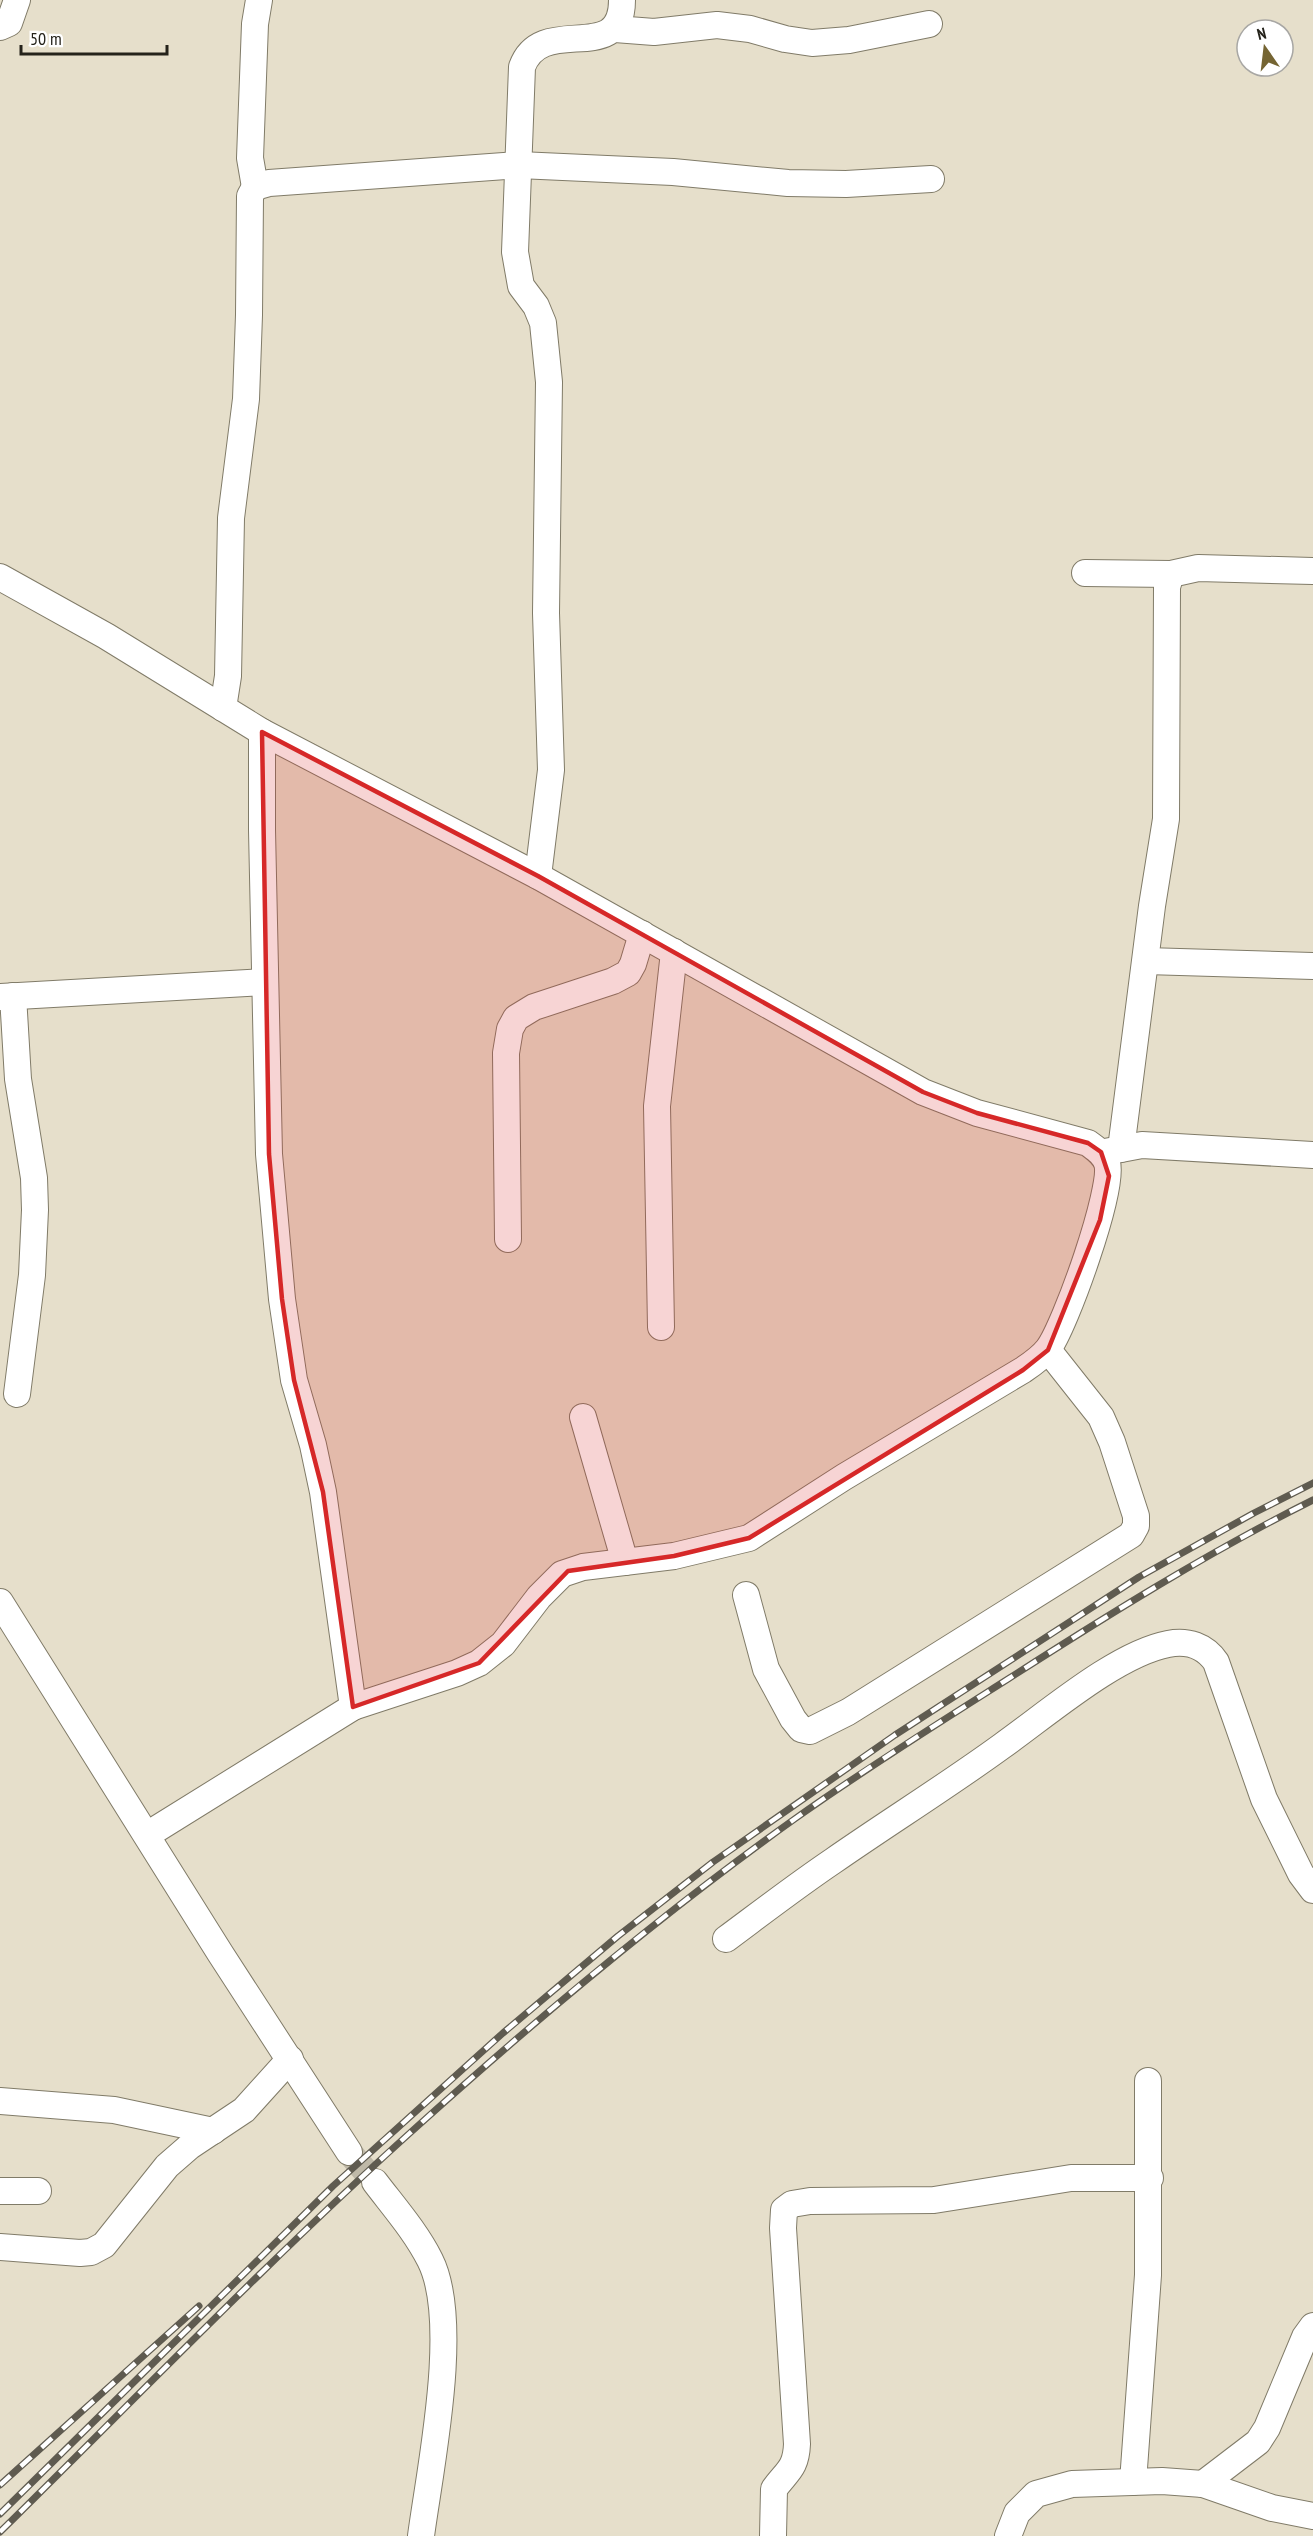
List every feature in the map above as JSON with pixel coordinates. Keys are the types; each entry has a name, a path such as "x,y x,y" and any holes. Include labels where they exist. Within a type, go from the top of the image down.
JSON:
{"street":[{"path":"0,27 9,23 17,0"},
{"path":"223,708 228,676 231,518 246,399 250,196 255,187 250,158 255,24 259,0"},
{"path":"538,876 551,770 546,613 549,382 543,323 536,306 522,286 517,269 522,67 526,56 537,46 551,41 599,36 615,28 620,21 622,0"},
{"path":"615,28 654,32 717,26 750,29 785,39 812,43 849,40 929,24"},
{"path":"255,187 269,183 519,165 674,172 788,183 846,184 931,179"},
{"path":"1085,573 1171,574 1198,568 1313,572"},
{"path":"147,1835 353,1707 457,1673 479,1663 503,1644 539,1597 562,1574 576,1568 674,1556 749,1538 854,1470 1014,1376 1037,1361 1048,1350 1060,1327 1100,1220 1108,1176 1107,1164 1146,961 1166,819 1167,587 1171,574"},
{"path":"0,578 105,636 262,732 538,876 923,1092 977,1113 1111,1150 1142,1145 1313,1155"},
{"path":"262,732 269,1154 284,1308 294,1380 313,1445 322,1492 353,1707"},
{"path":"508,1239 506,1053 510,1029 516,1018 534,1007 612,981 627,973 633,964 642,934"},
{"path":"661,1327 657,1106 674,952"},
{"path":"1146,961 1313,966"},
{"path":"17,1394 33,1275 34,1178 6,996 266,982"},
{"path":"746,1595 766,1669 793,1719 801,1729 810,1731 848,1712 1131,1535 1136,1526 1136,1516 1112,1442 1101,1417 1048,1350"},
{"path":"583,1417 625,1562"},
{"path":"0,1602 350,2151"},
{"path":"726,1939 831,1862 1001,1747 1106,1672 1148,1650 1170,1644 1195,1645 1208,1651 1216,1662 1264,1798 1300,1874 1313,1890"},
{"path":"0,2247 80,2253 91,2252 104,2245 167,2166 190,2146 250,2104 290,2059"},
{"path":"1133,2482 1148,2275 1150,2178 1148,2081"},
{"path":"0,2101 114,2110 213,2131"},
{"path":"773,2536 774,2489 792,2468 797,2458 783,2229 784,2210 792,2204 810,2201 934,2200 1071,2178 1150,2178"},
{"path":"375,2182 431,2262 440,2293 443,2370 420,2536"},
{"path":"0,2191 38,2191"},
{"path":"1203,2484 1258,2442 1268,2428 1305,2337 1313,2326"},
{"path":"1008,2536 1017,2514 1036,2494 1072,2484 1162,2481 1203,2484 1272,2508 1313,2516"}],"highlighted area":[{"path":"262,732 538,876 923,1092 977,1113 1088,1143 1101,1152 1109,1176 1100,1220 1048,1350 1023,1370 749,1538 674,1556 568,1571 479,1663 353,1707 323,1492 294,1380 282,1299 269,1154"}],"tunnel":[{"path":"349,2152 375,2182"}],"railway":[{"path":"0,2514 333,2186 503,2033 618,1936 713,1862 895,1735 1139,1577 1313,1483"},
{"path":"0,2532 254,2279 358,2180 504,2050 647,1930 796,1818 901,1747 1158,1585 1313,1500"},
{"path":"0,2485 199,2306"}]}
